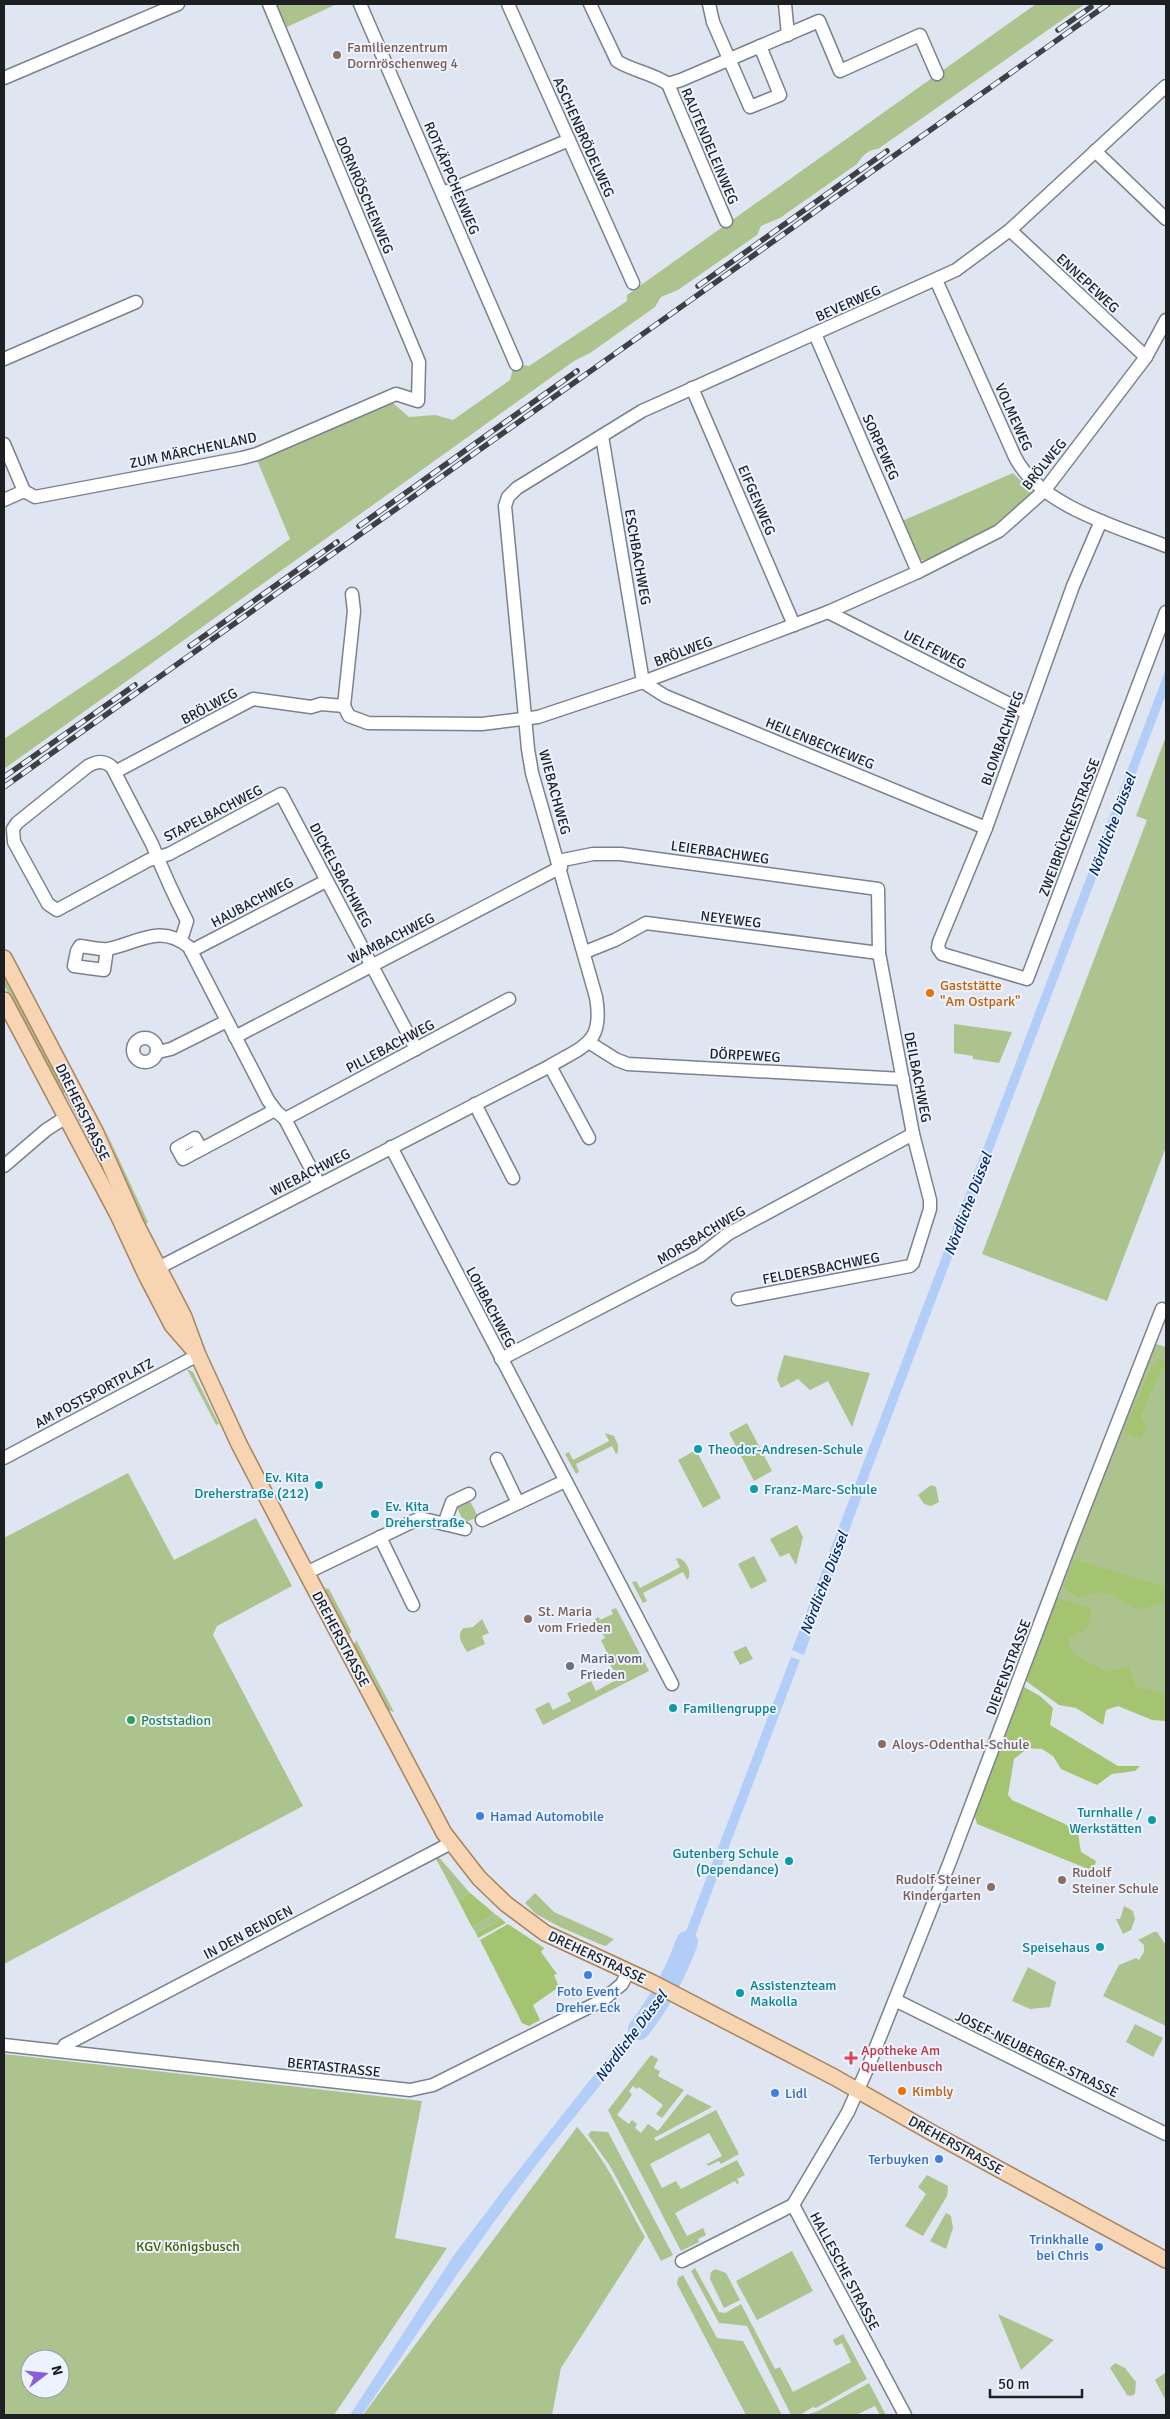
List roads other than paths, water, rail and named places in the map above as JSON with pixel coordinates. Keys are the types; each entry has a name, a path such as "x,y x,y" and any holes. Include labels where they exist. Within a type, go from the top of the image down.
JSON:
{"main road":[{"name":"DREHERSTRASSE","path":"4,958 83,1108 136,1224 184,1317 198,1355 239,1444 451,1843 479,1878 527,1921 568,1945 651,1982 858,2090 936,2135 1166,2260"},
{"name":"DREHERSTRASSE","path":"4,1000 118,1215 146,1276 172,1325 198,1355"},
{"path":"66,1117 83,1108"}],"street":[{"path":"4,78 178,4"},
{"name":"DORNRÖSCHENWEG","path":"269,4 419,362 418,401"},
{"name":"ROTKÄPPCHENWEG","path":"360,4 516,364"},
{"name":"ASCHENBRÖDELWEG","path":"508,4 633,283"},
{"name":"RAUTENDELEINWEG","path":"590,4 617,61 660,78 668,84 726,221"},
{"path":"709,4 713,22 731,59 750,107 780,95 760,46"},
{"path":"784,4 788,34"},
{"name":"RAUTENDELEINWEG","path":"668,84 819,21 840,71 920,35 937,74"},
{"name":"BEVERWEG","path":"508,497 524,483 642,411 956,270 1010,230 1166,86"},
{"path":"442,193 569,140"},
{"path":"1095,151 1166,219"},
{"name":"ENNEPEWEG","path":"1010,230 1146,357"},
{"name":"VOLMEWEG","path":"936,280 1019,466 1044,492 1100,521 1166,546"},
{"path":"4,359 136,302"},
{"name":"BRÖLWEG","path":"115,772 253,700 311,708 322,704 344,706 349,716 368,723 482,724 524,719 593,700 828,612 918,572 999,531 1044,492 1146,357 1166,320"},
{"name":"SORPEWEG","path":"815,334 918,572"},
{"name":"EIFGENWEG","path":"692,388 794,625"},
{"name":"ZUM MÄRCHENLAND","path":"24,491 36,496 242,458 257,454 396,394 418,401"},
{"name":"ESCHBACHWEG","path":"602,436 643,682"},
{"path":"4,444 24,491 4,500"},
{"name":"WIEBACHWEG","path":"158,1268 550,1066 590,1043 595,1034 600,1018 585,952 532,773 524,719 505,506 508,497"},
{"name":"BLOMBACHWEG","path":"953,958 940,952 939,942 986,828 1073,586 1100,521"},
{"path":"344,706 354,611 352,594"},
{"name":"UELFEWEG","path":"828,612 1027,713"},
{"name":"ZWEIBRÜCKENSTRASSE","path":"953,958 1027,980 1166,612"},
{"name":"HEILENBECKEWEG","path":"643,682 664,696 986,828"},
{"name":"STAPELBACHWEG","path":"157,857 115,772 108,763 100,761 88,766 12,829 14,842 48,904 57,910 157,857 169,854 282,794"},
{"name":"DICKELSBACHWEG","path":"282,794 416,1049"},
{"name":"LEIERBACHWEG","path":"560,864 593,854 622,854 878,889"},
{"path":"157,857 187,921 181,940"},
{"name":"WAMBACHWEG","path":"235,1036 560,864"},
{"name":"HAUBACHWEG","path":"191,951 326,880"},
{"name":"DEILBACHWEG","path":"878,889 879,953 913,1134 930,1193 930,1205 913,1263 910,1266"},
{"name":"NEYEWEG","path":"585,952 615,940 646,923 879,953"},
{"path":"107,949 154,935 181,940 191,951 274,1110 285,1120 319,1184"},
{"name":"PILLEBACHWEG","path":"285,1120 509,999"},
{"path":"158,1052 171,1049 227,1021"},
{"name":"DÖRPEWEG","path":"590,1043 617,1060 628,1064 903,1079"},
{"path":"550,1066 588,1138"},
{"path":"475,1104 513,1178"},
{"path":"201,1149 274,1110"},
{"path":"4,1166 46,1130 66,1117"},
{"name":"MORSBACHWEG","path":"501,1359 700,1256 728,1234 913,1134"},
{"name":"LOHBACHWEG","path":"391,1147 672,1684"},
{"name":"DREHERSTRASSE","path":"118,1215 149,1266 153,1269 158,1268"},
{"name":"FELDERSBACHWEG","path":"738,1299 910,1266"},
{"name":"DIEPENSTRASSE","path":"858,2090 895,2000 1162,1309"},
{"name":"AM POSTSPORTPLATZ","path":"4,1458 198,1355"},
{"path":"496,1460 518,1503"},
{"path":"482,1520 565,1481"},
{"path":"444,1524 452,1502 469,1494"},
{"path":"306,1573 420,1518 465,1529"},
{"path":"380,1537 413,1605"},
{"name":"IN DEN BENDEN","path":"61,2051 65,2044 451,1843"},
{"name":"BERTASTRASSE","path":"4,2045 410,2090 433,2085 603,2000 622,1984 628,1972"},
{"name":"JOSEF-NEUBERGER-STRASSE","path":"895,2000 1166,2134"},
{"name":"HALLESCHE STRASSE","path":"858,2090 848,2112 793,2205 905,2415"},
{"path":"682,2261 793,2205"}],"water":[{"path":"1166,669 1166,694 870,1473 804,1655 792,1650"},
{"path":"791,1657 800,1660 681,1973 672,1968"},
{"path":"652,2002 661,2007 506,2205 362,2415 350,2415 454,2255 510,2181"}],"waterway":[{"name":"Nördliche Düssel","path":"639,2029 654,2009 666,1988 687,1942"}],"railway":[{"path":"4,787 1108,4"},
{"path":"1058,30 1091,7"},
{"path":"698,286 887,151"},
{"path":"359,526 577,371"},
{"path":"190,646 337,542"},
{"path":"4,777 135,685"}],"place":[{"name":"Familienzentrum Dornröschenweg 4","path":"337,55"},
{"name":"Gaststätte \"Am Ostpark\"","path":"930,993"},
{"name":"Theodor-Andresen-Schule","path":"698,1449"},
{"name":"Ev. Kita Dreherstraße (212)","path":"319,1485"},
{"name":"Franz-Marc-Schule","path":"754,1489"},
{"name":"Ev. Kita Dreherstraße","path":"375,1514"},
{"name":"St. Maria vom Frieden","path":"528,1619"},
{"name":"Maria vom Frieden","path":"570,1666"},
{"name":"Familiengruppe","path":"673,1708"},
{"name":"Poststadion","path":"131,1720"},
{"name":"Aloys-Odenthal-Schule","path":"882,1744"},
{"name":"Hamad Automobile","path":"480,1816"},
{"name":"Turnhalle / Werkstätten","path":"1152,1820"},
{"name":"Gutenberg Schule (Dependance)","path":"789,1861"},
{"name":"Rudolf Steiner Schule","path":"1062,1880"},
{"name":"Rudolf Steiner Kindergarten","path":"991,1887"},
{"name":"Speisehaus","path":"1100,1947"},
{"name":"Foto Event Dreher Eck","path":"588,1975"},
{"name":"Assistenzteam Makolla","path":"740,1993"},
{"name":"Apotheke Am Quellenbusch","path":"851,2058"},
{"name":"Kimbly","path":"902,2091"},
{"name":"Lidl","path":"775,2093"},
{"name":"Terbuyken","path":"939,2159"},
{"name":"Trinkhalle bei Chris","path":"1099,2247"}],"park label":[{"name":"KGV Königsbusch","path":"188,2246"}]}
